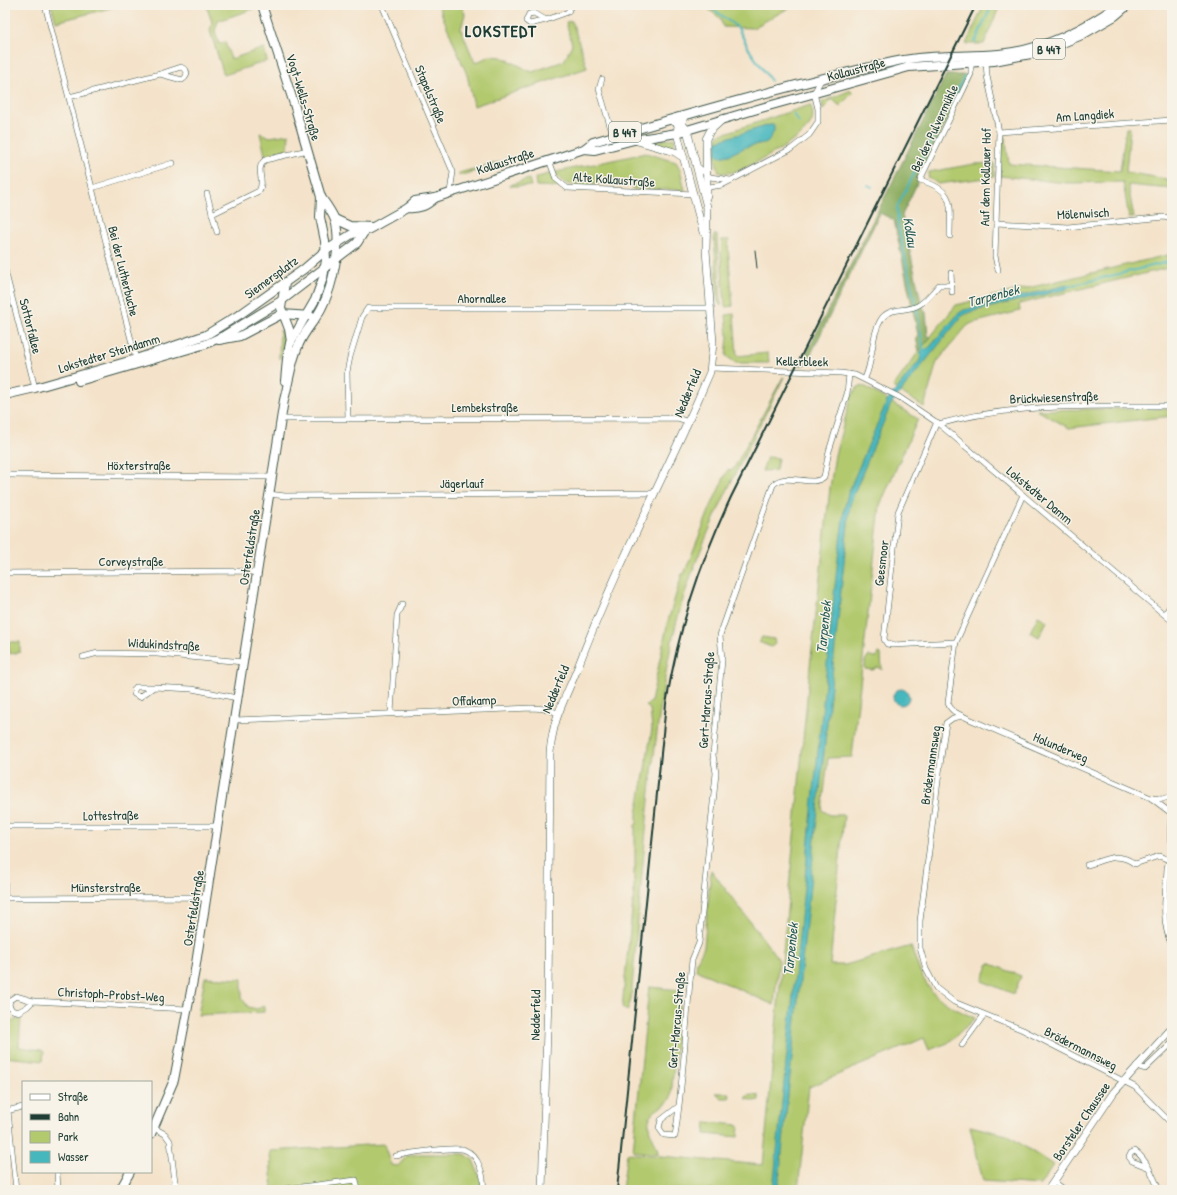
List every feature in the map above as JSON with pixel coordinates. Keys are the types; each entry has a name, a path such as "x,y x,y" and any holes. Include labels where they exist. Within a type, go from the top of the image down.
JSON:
{"main road":[{"name":"Vogt-Wells-Straße","path":"262,5 308,150 321,197 334,219 337,244"},
{"name":"Kollaustraße","path":"337,244 352,234 364,232 407,208 415,201 435,198 584,148 593,142 687,115 908,59 1000,54 1022,50 1075,31 1118,5"},
{"name":"Kollaustraße","path":"584,148 595,150 634,140 677,133 909,67 986,62 1030,54 1063,43 1100,25 1128,5"},
{"path":"677,133 680,123 687,115"},
{"path":"691,185 705,188 707,175 706,139 710,131 723,119"},
{"name":"Nedderfeld","path":"542,1190 548,998 550,753 557,713 577,670 602,607 689,422 711,368 713,348 706,250 707,207 705,188 687,130 680,123 669,120"},
{"name":"Nedderfeld","path":"677,133 694,194 706,250"},
{"path":"634,140 675,152 684,158"},
{"name":"Vogt-Wells-Straße","path":"321,197 320,218 325,241 334,254"},
{"path":"334,219 350,226 372,227"},
{"name":"Kollaustraße","path":"334,254 357,243 364,232"},
{"name":"Siemersplatz","path":"214,341 281,302 325,270 334,254 337,244"},
{"path":"325,270 334,254"},
{"name":"Siemersplatz","path":"218,329 285,283 334,254"},
{"name":"Osterfeldstraße","path":"284,400 299,344 321,311 329,291 334,254"},
{"name":"Osterfeldstraße","path":"153,1131 155,1116 168,1098 176,1072 207,899 256,573 284,400 286,364 290,344 319,293 325,270"},
{"path":"285,283 281,302 282,314 289,329 290,344"},
{"path":"214,341 240,336 282,314 306,316 314,315 321,311"},
{"name":"Lokstedter Steindamm","path":"5,395 136,359 206,335 218,329"},
{"name":"Lokstedter Steindamm","path":"5,401 178,353 214,341"},
{"name":"Borsteler Chaussee","path":"1048,1190 1104,1106 1123,1081 1172,1028"},
{"path":"120,1190 129,1173"}],"street":[{"name":"Bei der Lutherbuche","path":"45,5 136,359"},
{"name":"Stapelstraße","path":"382,5 453,174 450,192"},
{"path":"546,20 568,12 571,5"},
{"path":"1171,5 1172,10"},
{"name":"Auf dem Kollauer Hof","path":"986,62 987,76 999,132 995,256 998,270"},
{"name":"Bei der Pulvermühle","path":"950,236 948,197 945,191 933,184 920,180 971,74 971,63"},
{"path":"68,97 160,74 180,67 186,70 187,74 184,79 179,80 160,74"},
{"path":"602,79 599,89 613,136"},
{"path":"705,188 718,187 791,149 809,135 818,122 818,109 814,93 821,80"},
{"name":"Am Langdiek","path":"999,132 1172,120"},
{"path":"212,214 259,191 262,182 260,170 261,163 265,160 308,150"},
{"name":"Alte Kollaustraße","path":"549,160 559,183 567,188 694,194"},
{"path":"92,188 173,164"},
{"path":"697,166 707,175 716,179 730,180"},
{"path":"208,194 216,232"},
{"name":"Mölenwisch","path":"996,223 1068,227 1164,217 1172,219"},
{"name":"Sottorfallee","path":"5,270 35,388"},
{"path":"952,273 952,292"},
{"path":"865,378 882,317 888,312 912,308 919,305 939,285 952,285"},
{"name":"Ahornallee","path":"348,419 348,372 350,357 362,317 368,308 710,308"},
{"name":"Kellerbleek","path":"711,368 849,374 865,378 889,393"},
{"name":"Gert-Marcus-Straße","path":"679,1106 661,1120 659,1128 664,1134 675,1136 679,1106 692,960 700,943 716,773 713,754 722,660 720,635 773,485 782,480 818,480 824,477 829,451 847,394 849,374"},
{"name":"Lokstedter Damm","path":"889,393 899,397 938,423 1172,621"},
{"name":"Brückwiesenstraße","path":"938,423 985,413 1030,408 1172,406"},
{"name":"Lembekstraße","path":"281,419 677,418 689,422"},
{"name":"Geesmoor","path":"938,423 898,512 884,639 887,644 892,645 956,642"},
{"name":"Höxterstraße","path":"5,475 272,477"},
{"name":"Jägerlauf","path":"269,494 292,496 655,493"},
{"name":"Brödermannsweg","path":"963,716 953,711 948,703 956,642 1023,495"},
{"name":"Corveystraße","path":"5,573 256,573"},
{"path":"1165,614 1172,602"},
{"path":"391,714 397,615 402,604"},
{"name":"Widukindstraße","path":"84,657 98,653 157,654 243,662"},
{"path":"154,687 192,689 238,698"},
{"name":"Offakamp","path":"234,720 531,708 548,709 557,713"},
{"name":"Brödermannsweg","path":"963,716 953,718 946,723 920,921 920,948 926,969 936,988 954,1002 1023,1030 1135,1087 1172,1124"},
{"name":"Holunderweg","path":"963,716 1151,798 1171,813"},
{"path":"1172,752 1172,763"},
{"path":"1172,795 1170,840 1172,841"},
{"name":"Holunderweg","path":"1151,798 1162,799 1172,795"},
{"name":"Lottestraße","path":"5,826 218,826"},
{"path":"1087,865 1119,856 1129,859 1135,864 1159,856 1170,858 1166,922 1168,937 1172,945"},
{"path":"5,870 5,898"},
{"name":"Münsterstraße","path":"5,898 196,897 207,899"},
{"name":"Christoph-Probst-Weg","path":"33,1001 187,1009"},
{"path":"962,1045 984,1015"},
{"path":"1136,1066 1145,1069 1172,1043"},
{"path":"16,1190 6,1111 13,1108 22,1107"},
{"path":"153,1131 165,1134 170,1141 175,1182 178,1190"},
{"path":"396,1156 437,1150 464,1149 475,1158 484,1181 483,1190"},
{"path":"1147,1167 1159,1190"},
{"path":"57,1173 58,1190"},
{"path":"285,1188 356,1180 358,1190"},
{"path":"172,1190 175,1182"},
{"path":"1054,1182 1065,1190"}],"green space":[{"path":"51,5 122,5 56,22"},
{"path":"206,5 251,5 253,9 218,21 215,31 219,44 225,42 231,59 264,48 267,61 224,75 210,31 212,22"},
{"path":"438,5 461,5 465,14 461,29 475,63 490,56 502,57 532,72 564,61 572,44 566,22 572,21 587,68 474,106 467,75"},
{"path":"703,5 794,5 753,28 723,27 720,18"},
{"path":"984,5 1000,5 984,44 966,44"},
{"path":"946,75 969,75 902,215 922,306 926,312 928,336 931,337 919,351 916,338 918,335 894,220 880,213 806,364 800,366"},
{"path":"851,90 852,93 840,106 832,99 823,110 822,102"},
{"path":"810,105 813,114 812,121 806,130 798,137 765,158 743,169 729,173 719,173 712,146 719,135"},
{"path":"1126,128 1130,128 1126,172 1172,180 1172,189 1128,185 1134,218 1129,218 1123,182 1067,183 1000,176 1001,140 1005,135 1009,164 1120,171"},
{"path":"260,133 270,137 289,134 288,148 265,155"},
{"path":"674,138 675,142 670,148 651,142"},
{"path":"646,153 676,162 680,169 685,190 633,189 632,185 591,183 589,186 574,185 565,183 558,177 556,172"},
{"path":"511,160 459,176 459,173"},
{"path":"994,163 994,177 938,184 928,177 929,172 974,164"},
{"path":"551,173 559,187 536,186 535,178"},
{"path":"529,179 531,186 510,186 510,185"},
{"path":"714,235 717,235 721,306 718,302"},
{"path":"722,240 729,240 728,247 733,306 725,307 721,256"},
{"path":"1172,254 1172,267 1019,304 1020,311 972,323 967,326 937,362 924,407 893,387 919,351 956,305"},
{"path":"734,314 737,356 768,353 769,363 736,363 726,356 728,337 726,315"},
{"path":"280,330 285,340 284,348 279,359"},
{"path":"783,377 714,518 691,576 681,606 671,645 653,763 631,1000 627,1011 622,1007 634,891 635,825 637,824 637,814 652,729 650,709 646,706 651,702 668,621 682,574 684,574 711,506 727,471 733,470"},
{"path":"860,386 866,387 918,419 880,505 852,757 828,758 822,810 830,815 844,815 830,965 845,965 911,946 921,973 932,991 949,1005 975,1018 948,1043 929,1050 924,1038 809,1087 798,1190 622,1190 627,1153 763,1165 810,666 830,488 835,455 851,397"},
{"path":"1172,408 1172,416 1069,428 1037,410"},
{"path":"767,457 778,458 776,470 762,471"},
{"path":"1038,616 1047,621 1039,637 1030,632"},
{"path":"762,637 774,639 775,644 771,647 759,642"},
{"path":"8,642 20,642 20,652 10,654"},
{"path":"879,653 881,654 882,670 878,667 873,670 865,669 865,661 868,656 877,657"},
{"path":"711,870 779,960 774,1005 696,970 697,961 704,947"},
{"path":"989,963 1021,976 1014,994 982,981"},
{"path":"205,977 242,979 242,998 248,1007 257,1009 264,1006 264,1012 198,1015"},
{"path":"649,987 681,990 671,1097 652,1114 649,1119 650,1129 658,1154 633,1151"},
{"path":"5,1013 12,1021 21,1018 19,1047 42,1050 44,1052 43,1061 5,1057"},
{"path":"716,1093 729,1093 730,1097 722,1098"},
{"path":"752,1095 759,1096 759,1100 753,1101 745,1098"},
{"path":"706,1122 739,1125 738,1137 705,1134"},
{"path":"970,1126 1007,1135 1053,1165 1040,1185 983,1181"},
{"path":"384,1144 391,1165 398,1166 407,1156 418,1154 465,1154 473,1160 481,1180 481,1190 296,1190 283,1187 272,1189 270,1151"}],"water":[{"path":"769,125 774,125 774,131 768,142 746,147 729,155 719,157 716,154 717,141"},
{"path":"1067,285 1067,289 970,312 962,316 891,404 850,505 778,1190 773,1190 837,566 844,510 848,493 887,401 920,360 921,351 929,348 959,313 964,310"},
{"path":"901,689 907,691 909,697 907,703 901,705 895,703 893,697 895,691"}],"waterway":[{"path":"708,5 738,28 750,51 771,81"},
{"name":"Kollau","path":"975,42 992,5"},
{"name":"Kollau","path":"924,353 917,311 898,226 897,207 964,77"},
{"path":"793,114 799,122"},
{"path":"868,185 872,187"},
{"name":"Tarpenbek","path":"1066,287 1172,261"}],"tram line":[{"path":"755,250 757,268"}],"railway":[{"path":"617,1190 666,704 677,649 691,598 699,573 731,497 976,5"}],"district":[{"name":"LOKSTEDT","path":"501,30"}]}
